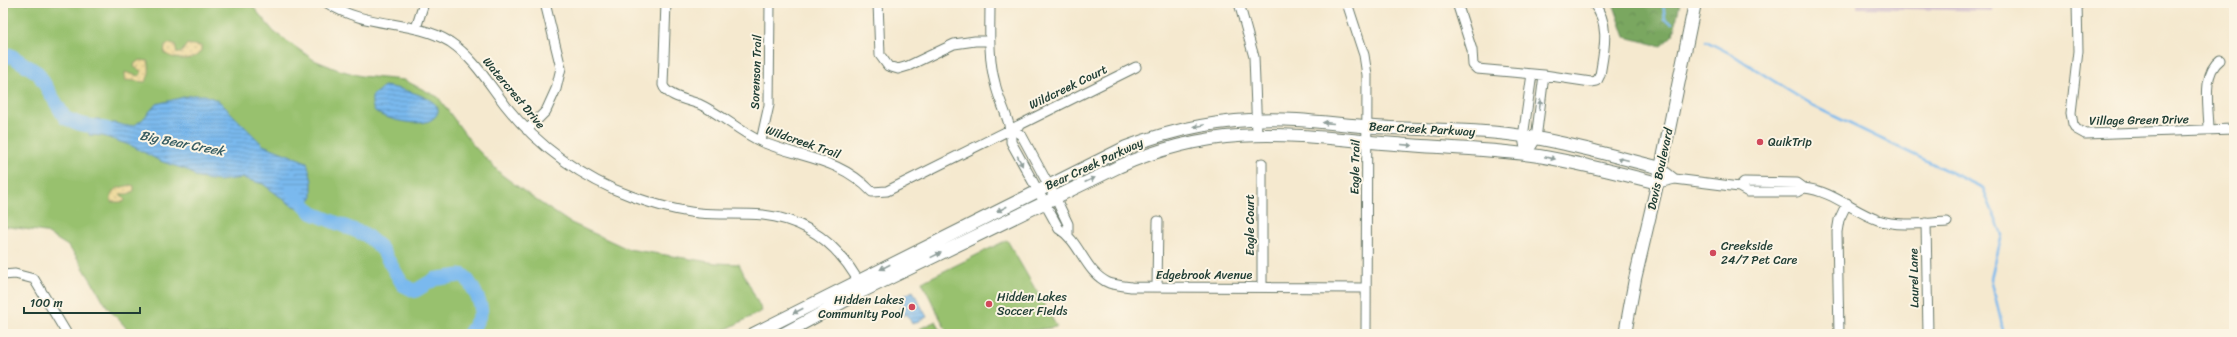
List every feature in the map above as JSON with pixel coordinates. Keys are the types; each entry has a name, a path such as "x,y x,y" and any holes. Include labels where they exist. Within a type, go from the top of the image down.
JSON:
{"main road":[{"name":"Davis Boulevard","path":"1625,334 1635,279 1658,183 1695,3"},
{"name":"Bear Creek Parkway","path":"783,334 861,286 1048,185 1126,147 1160,135 1218,122 1297,120 1367,126 1488,132 1523,136 1661,168"},
{"name":"Bear Creek Parkway","path":"753,334 1043,203 1128,162 1173,147 1209,138 1258,134 1368,141 1526,155 1658,183"}],"street":[{"name":"Watercrest Drive","path":"327,3 338,10 355,17 386,25 416,28 434,34 450,43 468,56 527,130 576,168 609,187 657,205 698,213 772,217 808,229 833,246 848,264 861,286"},
{"path":"416,28 424,3"},
{"path":"527,130 546,111 556,89 561,68 546,3"},
{"name":"Wildcreek Trail","path":"666,3 664,89 668,93 710,109 761,141 840,167 864,183 872,192 881,192 1012,128"},
{"name":"Sorenson Trail","path":"761,141 768,105 770,3"},
{"path":"878,3 880,55 888,66 898,69 908,66 954,44 975,41 990,41"},
{"name":"Edgebrook Avenue","path":"990,3 990,41 995,84 1012,128 1011,142 1036,191 1059,229 1068,234 1094,272 1110,283 1131,287 1262,286 1365,288"},
{"path":"1239,3 1254,57 1258,134"},
{"name":"Eagle Trail","path":"1348,3 1365,62 1368,141 1365,288 1366,334"},
{"path":"1457,3 1476,68 1481,71 1487,70 1544,75 1591,82 1597,80 1600,75 1605,29 1602,17 1593,3"},
{"name":"Village Green Drive","path":"2077,3 2078,51 2071,113 2076,130 2085,134 2234,129"},
{"path":"2209,130 2209,75 2214,65 2220,60"},
{"name":"Wildcreek Court","path":"1012,128 1136,67"},
{"path":"1526,155 1523,136 1532,74"},
{"path":"1526,155 1536,139 1544,75"},
{"name":"Edgebrook Avenue","path":"1012,128 1022,136 1048,185 1068,224 1068,234"},
{"name":"Eagle Court","path":"1262,163 1262,286"},
{"name":"Bear Creek Parkway","path":"1661,168 1675,179"},
{"name":"Bear Creek Parkway","path":"1658,183 1675,179 1739,187 1748,192 1797,192 1804,188 1821,191 1880,220 1926,223 1947,222"},
{"path":"1838,334 1837,232 1839,220 1847,204"},
{"path":"1157,287 1158,220"},
{"name":"Laurel Lane","path":"1926,223 1928,334"},
{"path":"3,276 15,274 34,279 67,334"}],"shaded area":[{"path":"1857,3 1993,3 1993,11 1857,8"}],"green space":[{"path":"3,3 250,3 274,32 314,60 336,69 361,76 404,80 438,97 473,145 502,175 569,222 628,249 716,263 739,264 762,311 717,334 132,334 108,308 76,256 68,246 45,232 3,226"},
{"path":"1613,3 1680,3 1673,35 1661,46 1625,37"},
{"name":"Hidden Lakes Soccer Fields","path":"1007,240 1057,327 1004,334 948,334 922,282"},
{"path":"936,321 942,334 920,334 919,329"}],"sand":[{"path":"170,43 175,44 177,53 181,53 187,44 201,46 201,51 198,55 188,59 178,59 164,53 165,46"},
{"path":"140,60 148,61 149,72 145,82 125,80 125,72 138,76 140,75 141,71 134,67 135,63"},
{"path":"131,185 134,186 134,191 128,194 120,194 125,199 124,202 111,202 112,193 116,189"}],"water":[{"path":"384,86 412,92 432,101 437,107 438,113 431,120 419,123 394,120 380,114 373,108 372,96"},
{"path":"192,95 205,95 219,101 263,145 307,162 312,181 312,198 301,209 291,205 263,184 242,178 218,181 198,178 187,170 160,161 132,146 103,136 89,135 89,125 95,119 99,119 106,124 114,123 127,126 135,125 143,119 156,104"},
{"name":"Hidden Lakes Community Pool","path":"913,291 927,317 912,324 907,314 903,316 899,308 903,306 900,298"}],"waterway":[{"path":"1663,3 1665,19 1672,23"},
{"path":"1706,41 1733,55 1813,106 1983,188 2002,235 1991,278 2004,334"},
{"name":"Big Bear Creek","path":"3,59 10,55 38,73 65,118 80,124 107,129"},
{"name":"Big Bear Creek","path":"292,191 312,213 366,235 381,248 403,285 415,291 435,279 463,275 466,277 475,292 481,307 479,317 469,334"}],"place":[{"name":"QuikTrip","path":"1760,142"},
{"name":"Creekside 24/7 Pet Care","path":"1713,253"},
{"name":"Hidden Lakes Soccer Fields","path":"989,304"},
{"name":"Hidden Lakes Community Pool","path":"912,307"}]}
